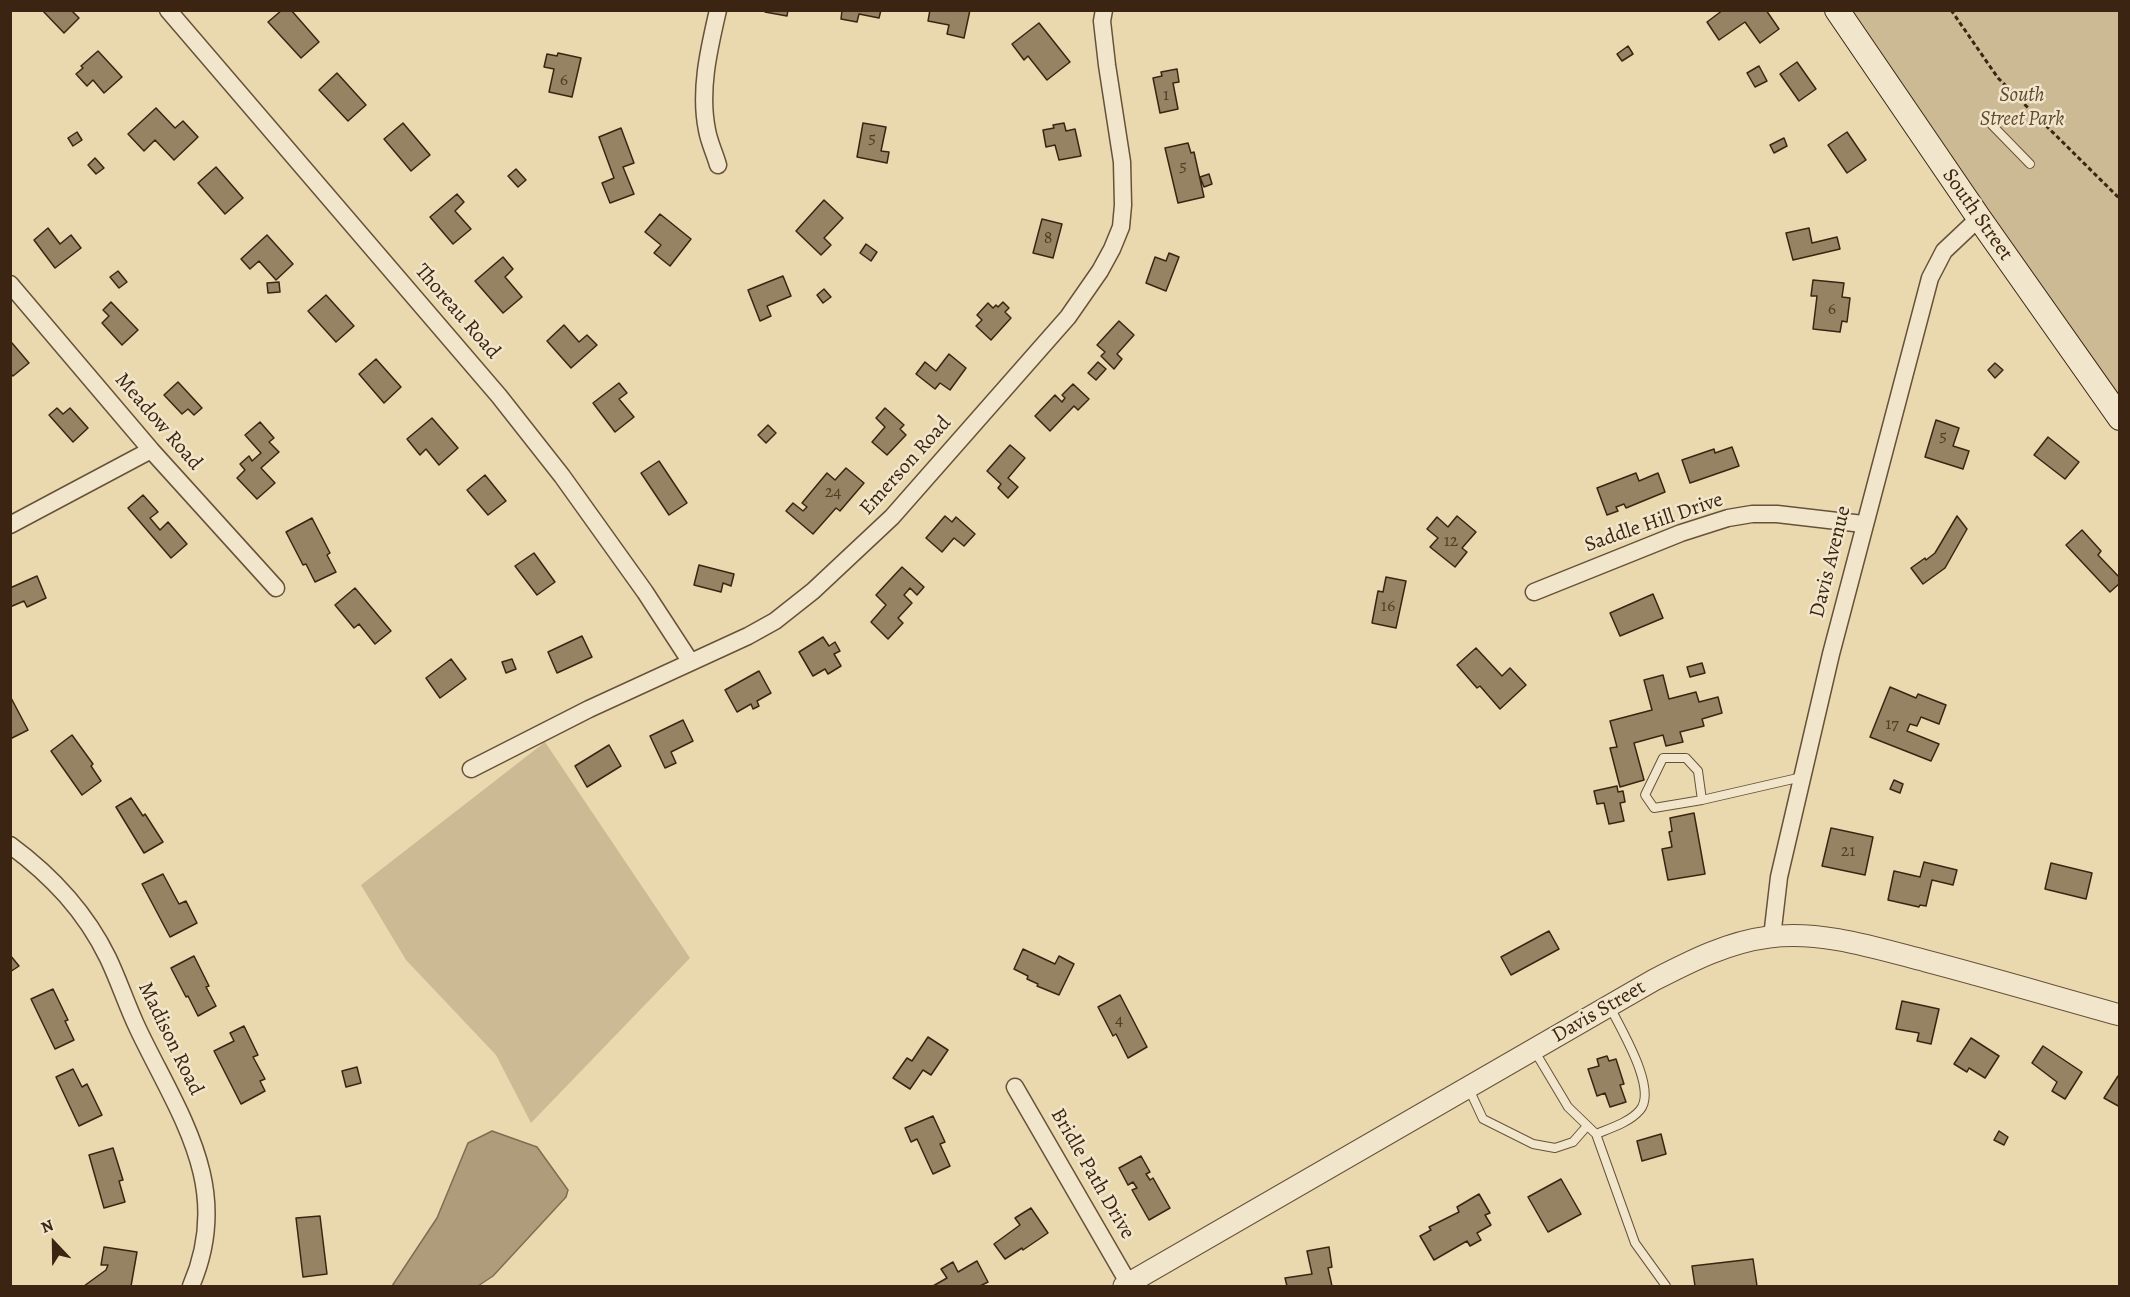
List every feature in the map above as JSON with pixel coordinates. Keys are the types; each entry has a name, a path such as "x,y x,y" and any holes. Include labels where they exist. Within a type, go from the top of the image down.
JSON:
{"main road":[{"name":"South Street","path":"1837,10 1978,218 2120,418"}],"street":[{"name":"Thoreau Road","path":"168,10 499,396 562,476 631,573 690,662"},
{"path":"718,10 708,56 704,99 707,131 718,165"},
{"name":"Emerson Road","path":"471,769 589,709 775,621 853,556 892,517 1047,343 1100,271 1112,249 1120,226 1123,206 1122,162 1103,32 1104,10"},
{"name":"Davis Avenue","path":"1772,937 1779,877 1802,777 1863,524 1930,278 1944,251 1978,218"},
{"name":"Meadow Road","path":"10,284 151,450 276,588"},
{"path":"10,525 151,450"},
{"name":"Saddle Hill Drive","path":"1534,592 1682,533 1728,518 1752,514 1777,514 1863,524"},
{"name":"Madison Road","path":"10,845 36,864 63,891 86,920 108,958 138,1029 197,1150 206,1197 206,1221 203,1247 191,1287"},
{"name":"Davis Street","path":"1126,1285 1654,980 1699,958 1736,944 1772,937 1800,936 1863,945 1994,978 2120,1015"},
{"name":"Bridle Path Drive","path":"1016,1087 1126,1285"}],"lane":[{"path":"1992,125 2030,164"},
{"path":"1702,800 1698,771 1686,758 1663,758 1645,795 1654,808 1702,800 1802,777"},
{"path":"1596,1134 1632,1118 1642,1107 1646,1093 1640,1071 1610,1006"},
{"path":"1534,1050 1568,1107 1596,1134 1635,1243 1666,1286"},
{"path":"1468,1088 1483,1119 1533,1144 1555,1148 1573,1142 1587,1126"}],"path":[{"path":"1951,10 1998,78 2120,199"}],"green space":[{"name":"South Street Park","path":"1837,11 2119,11 2119,416"},
{"path":"545,742 690,958 531,1123 496,1055 406,960 361,885"}],"shaded area":[{"path":"492,1131 537,1147 568,1190 566,1197 493,1276 478,1286 392,1286 437,1218 468,1143"}],"building":[{"path":"42,10 71,10 79,18 64,33"},
{"path":"282,10 291,10 319,42 301,58 268,22"},
{"path":"765,10 788,10 787,16 765,12"},
{"path":"842,10 881,10 879,18 859,14 857,22 841,19"},
{"path":"930,10 970,10 964,38 947,34 949,25 928,21"},
{"path":"1723,10 1766,10 1779,29 1760,43 1745,22 1719,40 1707,22"},
{"path":"1039,23 1070,62 1047,80 1028,56 1024,60 1012,44"},
{"path":"1628,46 1633,54 1622,61 1617,54"},
{"path":"98,51 122,77 104,93 93,80 87,86 76,74 83,68 81,66"},
{"path":"558,53 581,58 572,97 549,92 554,69 544,67 547,54 557,56"},
{"path":"1797,62 1816,89 1799,101 1780,74"},
{"path":"1759,66 1767,81 1755,87 1747,73"},
{"path":"1177,69 1179,82 1173,83 1178,109 1160,113 1153,78 1162,76 1161,72"},
{"path":"337,73 366,105 348,121 319,90"},
{"path":"156,108 175,128 183,121 198,137 174,160 155,140 144,151 128,134"},
{"path":"403,123 430,155 411,171 384,139"},
{"path":"863,123 886,127 881,151 889,152 887,163 857,157"},
{"path":"1064,123 1066,131 1075,129 1081,156 1059,160 1055,145 1046,147 1043,130"},
{"path":"621,128 634,163 623,167 634,194 610,203 602,183 614,178 599,137"},
{"path":"77,132 82,140 73,146 68,138"},
{"path":"1847,132 1866,160 1847,173 1828,145"},
{"path":"1784,138 1787,146 1774,153 1770,145"},
{"path":"1188,143 1191,153 1194,152 1204,197 1178,203 1165,148"},
{"path":"95,158 104,168 96,174 88,165"},
{"path":"216,167 243,198 225,214 198,183"},
{"path":"516,169 526,180 518,187 508,176"},
{"path":"1209,174 1212,184 1204,187 1200,177"},
{"path":"457,194 464,202 455,211 471,229 453,244 430,217"},
{"path":"824,200 843,218 824,238 831,245 821,255 796,231"},
{"path":"660,214 691,239 670,266 654,253 661,245 645,232"},
{"path":"1042,219 1062,224 1053,258 1033,253"},
{"path":"48,228 60,244 71,235 81,248 55,268 34,240"},
{"path":"1809,228 1812,243 1837,237 1840,249 1793,260 1786,233"},
{"path":"267,235 293,264 276,280 259,261 250,269 241,259"},
{"path":"866,244 877,252 871,261 860,253"},
{"path":"1169,253 1179,257 1166,291 1146,283 1155,257 1166,261"},
{"path":"503,257 513,269 505,277 522,297 503,313 475,281"},
{"path":"118,271 127,282 119,288 110,277"},
{"path":"783,276 791,296 767,306 771,316 760,321 748,290"},
{"path":"1813,280 1844,283 1842,297 1850,298 1847,322 1842,321 1840,332 1813,329 1817,296 1811,296"},
{"path":"279,282 280,292 268,293 267,283"},
{"path":"824,289 831,297 823,303 817,295"},
{"path":"326,295 354,326 336,342 308,311"},
{"path":"111,302 138,330 122,345 102,323 109,316 103,310"},
{"path":"1003,302 1009,308 1005,312 1011,318 991,340 976,326 982,320 977,315 988,303 993,308"},
{"path":"1119,321 1134,335 1117,354 1122,359 1114,369 1101,356 1105,352 1097,345"},
{"path":"564,325 579,342 587,335 597,345 571,368 547,341"},
{"path":"12,343 29,363 13,376 10,373 10,344"},
{"path":"949,354 966,368 950,390 940,383 935,389 916,374 925,362 936,371"},
{"path":"376,359 401,387 384,403 359,374"},
{"path":"1098,362 1106,369 1096,380 1088,373"},
{"path":"1995,363 2003,370 1995,378 1988,370"},
{"path":"178,382 202,408 194,415 188,409 182,414 164,395"},
{"path":"619,383 627,393 619,399 634,417 615,432 593,403"},
{"path":"1073,384 1089,399 1078,410 1074,406 1050,431 1035,416 1055,395 1062,402 1065,398 1062,395"},
{"path":"57,408 63,414 70,408 88,428 73,442 49,415"},
{"path":"885,408 904,425 900,429 906,435 887,455 872,442 885,427 876,418"},
{"path":"432,418 458,448 439,465 426,449 420,455 407,439"},
{"path":"1936,420 1959,428 1953,446 1969,451 1963,469 1925,457"},
{"path":"260,422 274,438 269,442 279,452 261,468 275,483 257,499 237,478 245,470 240,464 249,456 252,461 261,453 245,435"},
{"path":"768,425 776,433 766,443 758,435"},
{"path":"2048,437 2079,462 2065,479 2034,455"},
{"path":"1010,445 1025,458 1008,478 1018,487 1008,498 998,488 1001,484 987,471"},
{"path":"1732,447 1739,466 1690,483 1682,460 1714,449 1715,453"},
{"path":"659,461 687,503 669,515 641,473"},
{"path":"846,468 864,483 840,511 836,508 813,534 786,511 793,503 803,511 807,507 802,503 827,473 835,480"},
{"path":"1636,473 1639,481 1658,473 1665,492 1626,508 1624,504 1616,507 1618,511 1607,515 1597,488"},
{"path":"485,475 506,501 488,515 467,490"},
{"path":"143,495 158,512 150,518 160,530 168,522 187,544 171,558 128,508"},
{"path":"945,516 952,522 956,517 975,534 964,546 954,538 942,552 926,538"},
{"path":"1457,516 1476,532 1462,548 1467,552 1455,567 1430,547 1438,538 1427,529 1437,517 1448,527"},
{"path":"1957,516 1967,529 1945,568 1923,584 1911,568 1935,553"},
{"path":"312,518 330,553 327,555 336,572 315,582 306,564 303,565 286,532"},
{"path":"2082,530 2101,551 2098,555 2120,578 2120,583 2110,592 2066,545"},
{"path":"534,553 555,582 537,595 515,566"},
{"path":"699,565 734,574 731,586 723,583 721,592 694,585"},
{"path":"902,567 924,587 917,595 910,588 904,595 912,603 898,618 903,623 888,639 871,622 886,605 876,595"},
{"path":"37,576 46,598 27,607 24,601 10,607 10,588"},
{"path":"1386,577 1406,581 1396,628 1372,623 1378,591 1383,592"},
{"path":"355,588 391,631 375,644 359,624 354,628 335,605"},
{"path":"1653,594 1663,618 1620,636 1610,613"},
{"path":"582,636 592,657 557,673 548,652"},
{"path":"823,637 829,646 835,642 840,651 834,654 841,666 828,674 825,669 813,676 799,652"},
{"path":"1476,648 1502,676 1510,668 1526,685 1500,709 1457,665"},
{"path":"451,659 466,679 440,698 426,678"},
{"path":"512,659 516,669 506,673 502,662"},
{"path":"1702,663 1705,673 1690,677 1687,667"},
{"path":"759,671 771,693 757,701 759,706 753,709 751,704 737,712 725,690"},
{"path":"1663,675 1669,699 1696,692 1699,702 1718,697 1722,713 1702,719 1704,726 1680,732 1683,742 1666,746 1663,735 1634,743 1644,780 1620,787 1610,748 1617,747 1610,721 1652,710 1644,680"},
{"path":"1890,687 1916,698 1918,694 1946,705 1939,724 1921,717 1917,726 1910,724 1907,731 1939,744 1931,761 1870,737"},
{"path":"10,696 28,730 10,739"},
{"path":"683,720 693,741 671,752 676,763 665,768 650,736"},
{"path":"72,735 93,764 91,766 101,781 82,795 51,751"},
{"path":"609,745 621,766 587,787 575,766"},
{"path":"1894,780 1903,784 1900,793 1890,789"},
{"path":"1617,786 1618,792 1623,791 1625,802 1620,803 1624,821 1609,824 1604,803 1597,804 1594,791"},
{"path":"131,798 143,816 145,814 163,842 144,853 116,807"},
{"path":"1694,813 1705,874 1668,880 1662,849 1672,847 1669,832 1672,831 1670,818"},
{"path":"1831,828 1873,837 1865,875 1822,866"},
{"path":"1924,862 1957,870 1953,885 1932,880 1926,906 1920,905 1919,907 1888,900 1894,871 1920,877"},
{"path":"2051,863 2092,873 2086,899 2045,889"},
{"path":"163,874 179,904 186,901 197,923 170,937 142,884"},
{"path":"1549,931 1559,949 1511,975 1501,957"},
{"path":"1023,949 1055,964 1059,956 1074,964 1059,995 1037,986 1038,984 1027,979 1028,976 1014,969"},
{"path":"10,955 19,966 10,972"},
{"path":"194,956 216,1006 198,1016 171,968"},
{"path":"53,989 68,1020 65,1021 74,1040 55,1049 31,999"},
{"path":"1120,995 1147,1047 1128,1058 1116,1034 1113,1036 1098,1007"},
{"path":"1902,1001 1939,1009 1931,1044 1917,1041 1919,1033 1896,1029"},
{"path":"244,1026 258,1055 253,1057 265,1079 260,1081 265,1091 241,1104 214,1051 234,1041 230,1033"},
{"path":"928,1037 948,1050 931,1075 923,1070 910,1089 893,1078 907,1058 912,1061"},
{"path":"1971,1038 1999,1056 1985,1078 1969,1068 1967,1072 1954,1064"},
{"path":"2043,1046 2082,1072 2065,1099 2052,1091 2057,1082 2032,1063"},
{"path":"1607,1056 1609,1061 1616,1059 1624,1084 1620,1085 1626,1102 1610,1107 1605,1093 1597,1096 1588,1069 1599,1066 1597,1059"},
{"path":"357,1067 361,1083 346,1087 342,1071"},
{"path":"73,1069 82,1087 87,1084 102,1115 79,1126 56,1077"},
{"path":"2118,1076 2120,1077 2120,1107 2104,1098"},
{"path":"933,1116 945,1142 940,1144 950,1166 933,1174 917,1139 911,1142 905,1128"},
{"path":"1999,1131 2008,1137 2004,1145 1994,1140"},
{"path":"1661,1134 1666,1154 1642,1161 1637,1141"},
{"path":"113,1148 123,1180 119,1181 125,1202 104,1208 89,1155"},
{"path":"1141,1156 1150,1172 1146,1174 1150,1180 1153,1178 1170,1208 1149,1220 1132,1190 1137,1188 1133,1182 1128,1185 1119,1168"},
{"path":"1561,1179 1581,1214 1548,1232 1528,1197"},
{"path":"1479,1194 1490,1213 1485,1215 1491,1225 1477,1233 1481,1240 1470,1246 1467,1241 1434,1260 1420,1236 1431,1230 1429,1227 1459,1212 1457,1207"},
{"path":"1031,1208 1048,1233 1005,1259 994,1244 1020,1225 1015,1218"},
{"path":"320,1216 327,1274 303,1277 296,1218"},
{"path":"104,1247 137,1252 131,1286 84,1286 106,1270 108,1265 101,1265"},
{"path":"1329,1247 1332,1267 1328,1268 1332,1286 1287,1286 1285,1278 1312,1274 1307,1251"},
{"path":"1753,1259 1757,1286 1695,1286 1692,1266"},
{"path":"977,1261 988,1282 980,1286 933,1286 947,1278 941,1269 953,1262 958,1272"}]}
